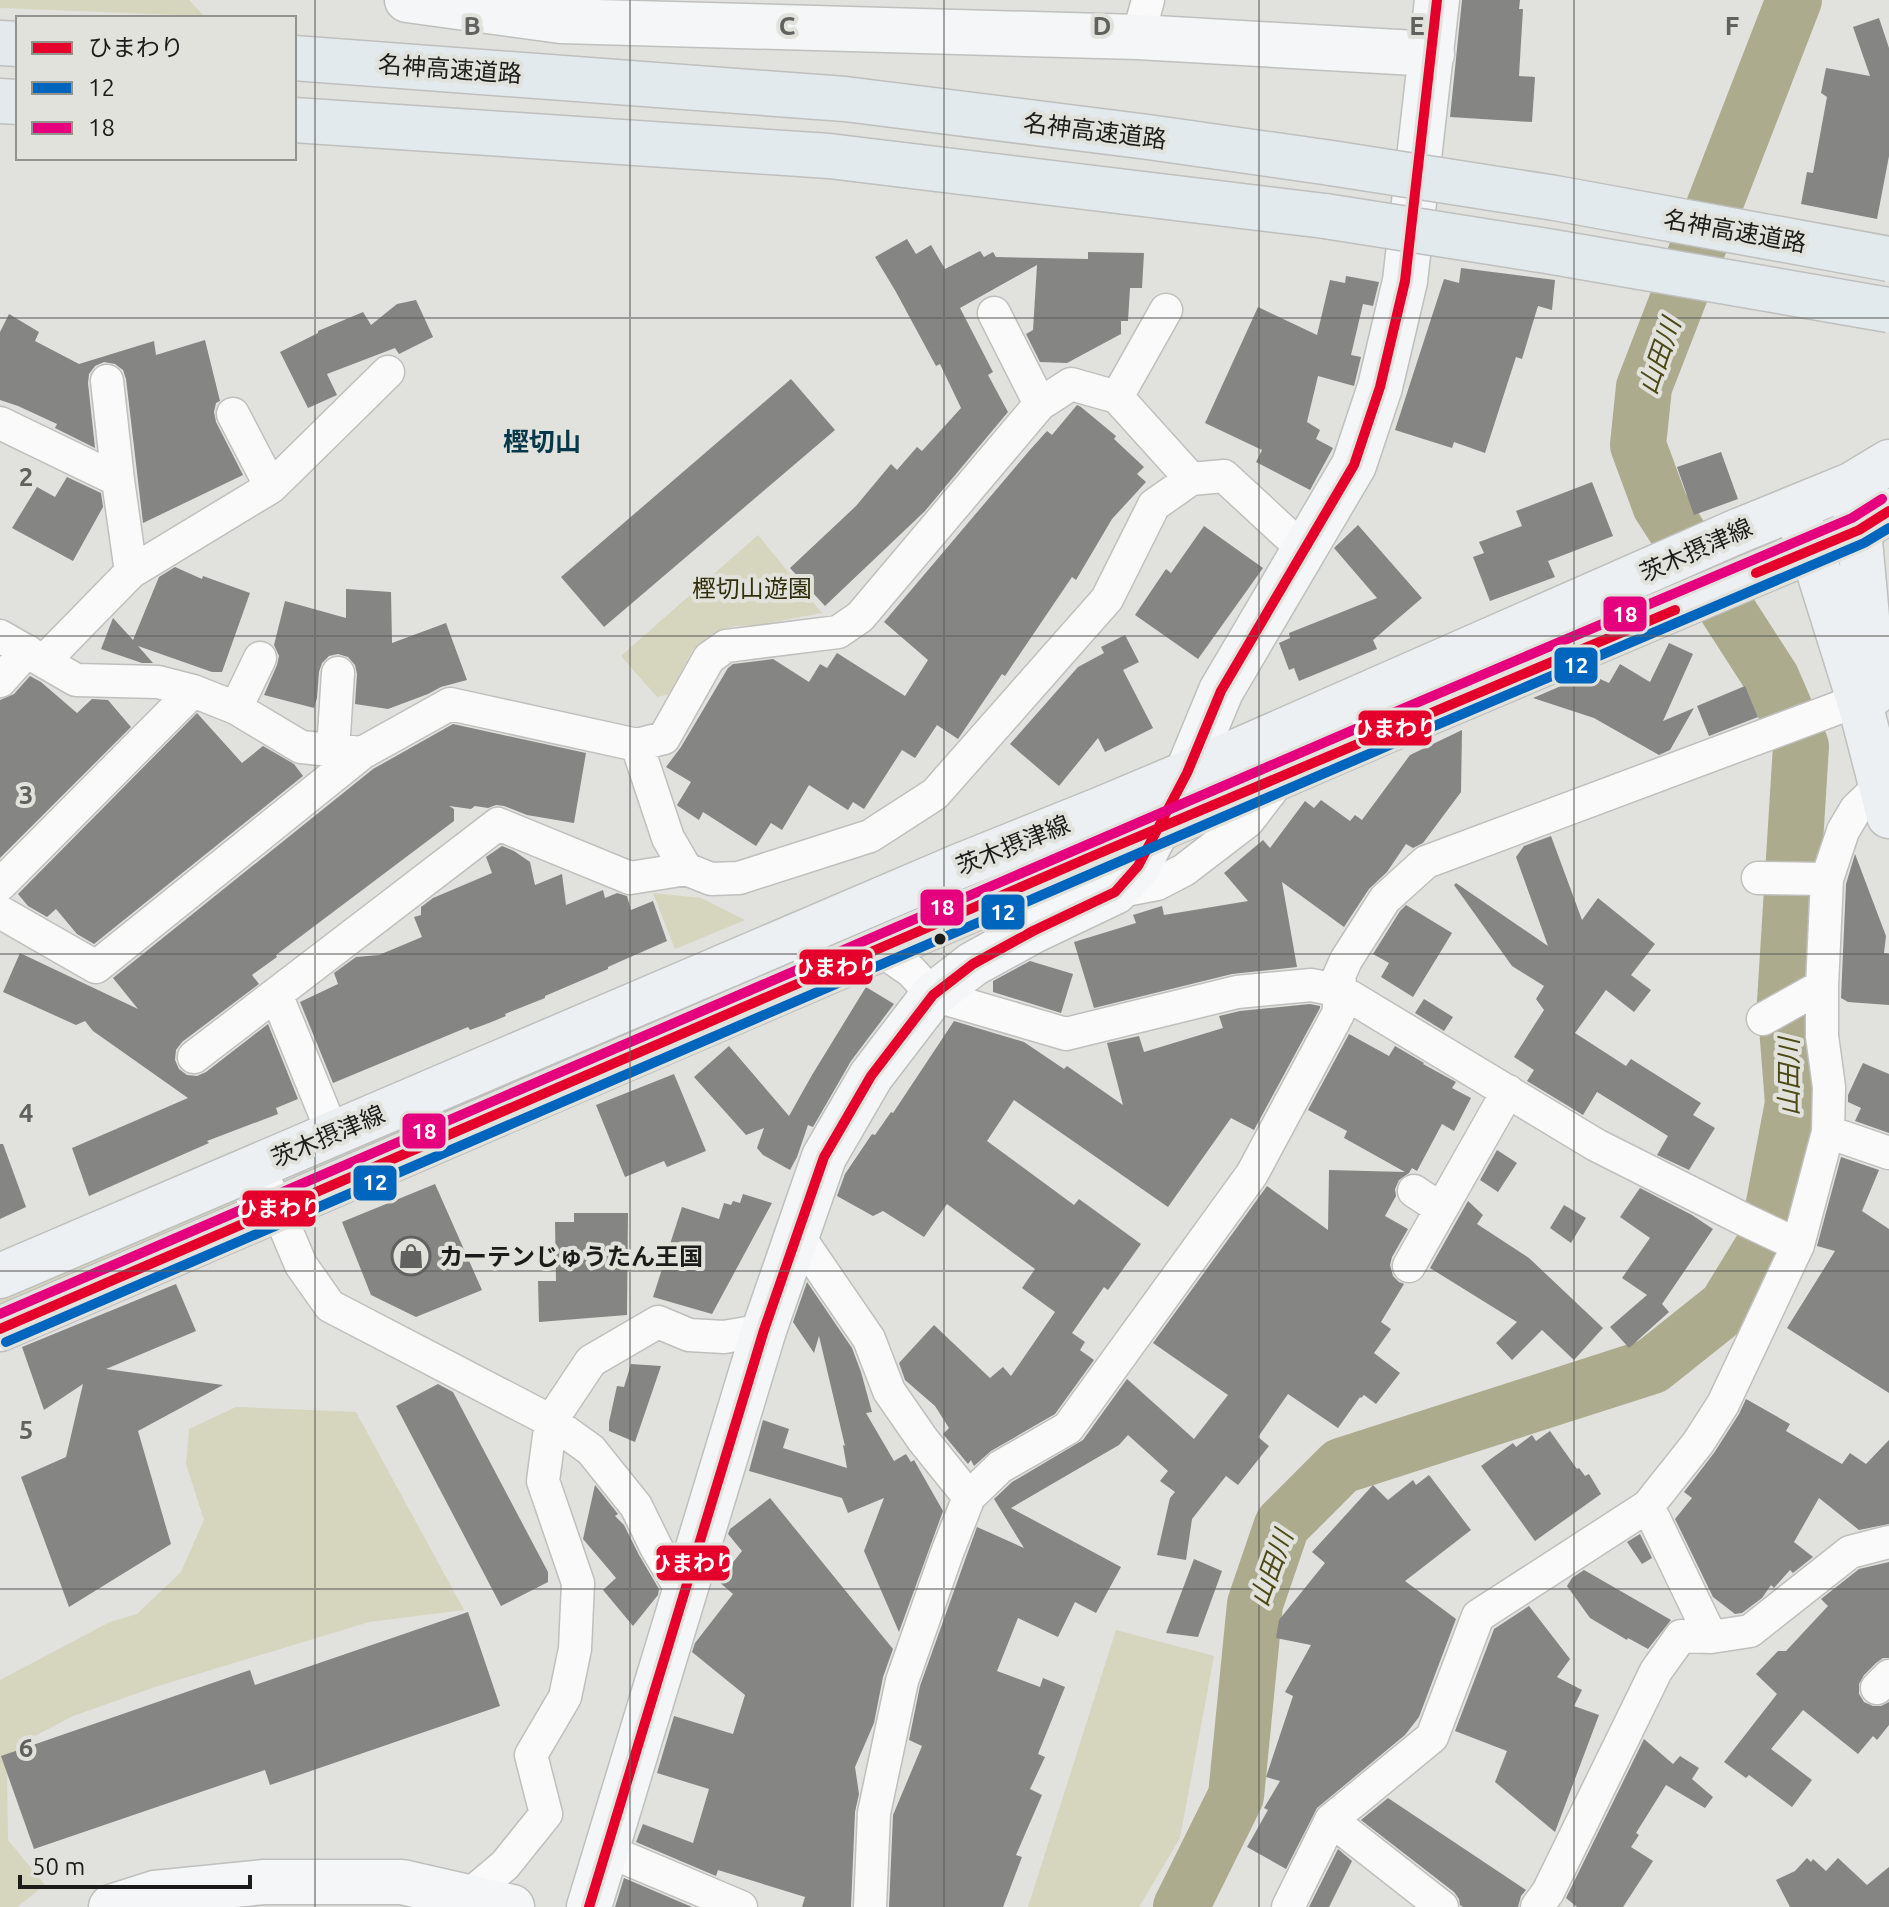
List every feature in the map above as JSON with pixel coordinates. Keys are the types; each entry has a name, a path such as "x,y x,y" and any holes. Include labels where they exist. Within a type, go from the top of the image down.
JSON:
{"highway":[{"name":"名神高速道路","path":"296,58 845,99 1148,137 1555,198 1889,259"},
{"path":"296,120 829,156 1325,216 1889,310"}],"main road":[{"name":"茨木摂津線","path":"0,1276 957,867 1187,773 1738,531 1851,485 1889,462"},
{"path":"1851,485 1874,521 1885,800"},
{"path":"1793,508 1812,550 1859,700 1885,800"},
{"name":"茨木摂津線","path":"0,1329 879,949 1675,610 1874,521"}],"street":[{"path":"407,0 561,21 1143,19 1432,54"},
{"path":"1115,892 1138,866 1159,829 1187,773 1221,691 1354,465 1380,387 1405,281 1437,0"},
{"path":"1117,397 1166,310"},
{"path":"994,313 1040,404"},
{"path":"0,681 24,649 131,572 271,487 388,372"},
{"path":"107,381 131,572"},
{"path":"0,912 96,967 347,752 450,704 637,745 664,738 709,658 726,646 838,632 860,617 1040,404 1071,384 1117,397 1191,479"},
{"path":"233,414 271,487"},
{"path":"0,423 118,480"},
{"path":"194,1057 498,824 630,878 686,869 711,879 739,878 870,836 935,794 1107,599 1154,505 1191,479 1224,476 1304,550"},
{"path":"24,649 76,680 158,682 193,691 236,708 301,747 347,752"},
{"path":"236,708 260,658"},
{"path":"338,673 347,752"},
{"path":"0,885 193,691"},
{"path":"870,1907 874,1813 902,1681 969,1497 1000,1467 1068,1428 1252,1174 1338,1014 1339,976 1346,960 1385,899 1426,862 1859,700"},
{"path":"637,745 668,838 686,869"},
{"path":"589,1907 764,1330 824,1157 871,1076 933,995 973,964 1115,892 1157,884 1184,870 1248,821 1281,778"},
{"path":"1288,1907 1331,1820 1432,1737 1478,1616 1648,1506 1698,1443 1723,1404 1798,1245 1828,1132 1829,1087 1822,1036 1827,879 1843,831 1856,809 1885,800"},
{"path":"1758,878 1827,879"},
{"path":"879,949 911,971 933,995 1066,1034 1237,992 1311,985 1341,991 1596,1145 1798,1245"},
{"path":"1763,1019 1822,986"},
{"path":"276,994 333,1134"},
{"path":"1409,1266 1508,1091"},
{"path":"1828,1132 1889,1153"},
{"path":"259,1166 301,1265 330,1306 551,1421 591,1450 636,1506 684,1594"},
{"path":"1414,1191 1441,1209"},
{"path":"797,1234 869,1339 889,1391 969,1497"},
{"path":"467,1897 505,1865 546,1814 531,1755 565,1697 575,1649 578,1583 543,1481 551,1421 591,1361 658,1322 689,1335 724,1337 764,1330"},
{"path":"1648,1506 1711,1637"},
{"path":"1537,1907 1548,1892 1656,1671 1681,1636 1711,1637 1750,1631 1850,1552 1889,1542"},
{"path":"1331,1820 1442,1907"},
{"path":"606,1850 741,1907"},
{"path":"111,1907 155,1893 264,1882 402,1882 512,1907"}],"green space":[{"path":"0,0 189,0 204,16 0,8"},
{"name":"樫切山遊園","path":"758,535 822,613 735,626 715,632 693,649 669,694 657,697 621,656"},
{"path":"1081,834 1085,840 297,1178 291,1173"},
{"path":"653,893 701,898 745,920 675,949"},
{"path":"235,1197 233,1206 0,1307 0,1295"},
{"path":"236,1407 356,1412 464,1610 369,1622 155,1687 73,1716 31,1738 7,1776 8,1840 45,1885 17,1907 0,1907 0,1680 110,1622 137,1614 181,1572 204,1520 186,1464 189,1429"},
{"path":"1116,1630 1214,1656 1180,1838 1139,1907 1028,1907"}],"building":[{"path":"1462,0 1520,0 1519,9 1523,9 1519,76 1535,77 1532,122 1450,117"},
{"path":"1879,18 1889,48 1889,156 1877,219 1801,204 1807,172 1813,173 1827,97 1821,93 1826,68 1870,76 1853,27"},
{"path":"907,239 916,254 931,245 945,269 980,251 984,257 993,252 996,257 1088,259 1088,252 1144,253 1142,288 1130,288 1128,321 1121,321 1121,334 1067,363 1040,362 1026,334 1033,330 1037,265 960,308 993,372 988,375 1008,412 925,511 825,606 790,568 856,506 891,464 897,470 917,447 922,451 961,408 940,364 936,366 875,257"},
{"path":"1461,268 1555,280 1552,310 1538,306 1522,359 1516,357 1485,453 1454,442 1452,448 1395,430 1444,279 1459,283"},
{"path":"1346,276 1379,282 1373,306 1363,304 1351,355 1361,357 1354,386 1318,376 1307,422 1320,430 1316,439 1333,448 1310,490 1256,462 1262,450 1205,423 1258,307 1317,335 1330,280 1345,283"},
{"path":"416,300 433,337 399,354 395,348 327,374 337,395 308,408 280,352 318,331 363,312 371,325 397,304"},
{"path":"9,314 39,332 35,341 79,364 154,341 156,355 205,340 220,401 216,403 214,412 216,422 243,475 143,523 123,370 115,364 104,362 95,366 89,374 95,448 55,428 57,424 0,400 0,332"},
{"path":"791,379 835,430 604,627 561,577"},
{"path":"1077,405 1116,436 1114,439 1144,467 1137,474 1146,482 1112,519 1076,580 1072,577 958,739 937,725 915,758 902,750 864,809 853,802 848,810 809,785 782,830 771,823 756,846 703,812 699,820 678,806 691,782 666,767 733,664 773,659 809,682 820,664 827,668 837,653 905,696 928,660 884,622 1029,451 1047,431 1052,435"},
{"path":"1721,452 1738,499 1694,515 1677,467"},
{"path":"67,477 101,493 103,507 73,561 12,528 37,487 55,497"},
{"path":"1592,482 1613,536 1548,561 1555,577 1490,601 1473,557 1484,553 1479,542 1522,526 1516,511"},
{"path":"1358,525 1422,598 1373,640 1377,649 1299,681 1294,668 1289,670 1279,643 1290,638 1289,633 1377,598 1334,548"},
{"path":"1204,526 1263,568 1198,659 1135,615 1166,569 1171,573"},
{"path":"175,567 202,579 203,576 250,593 222,672 212,672 138,646 153,663 142,663 101,649 113,618 133,640 159,577"},
{"path":"346,589 391,592 392,643 446,623 467,680 388,709 355,704 355,665 348,657 338,654 329,656 322,663 314,708 264,695 277,665 279,656 274,645 285,601 346,618"},
{"path":"1125,635 1139,662 1123,670 1153,728 1105,752 1098,738 1059,786 1010,744 1078,667 1104,653 1101,647"},
{"path":"1669,643 1693,654 1663,721 1694,708 1670,750 1659,755 1594,718 1533,698 1589,674 1609,683 1620,664 1650,682"},
{"path":"30,676 77,713 92,699 108,700 131,727 0,858 0,700 14,694"},
{"path":"1745,686 1758,717 1709,736 1697,706"},
{"path":"197,713 242,763 263,746 294,764 303,776 94,944 77,934 56,909 47,917 28,906 18,894"},
{"path":"453,724 586,753 574,823 527,815 504,806 475,806 471,809 449,806 454,809 454,821 276,955 252,975 259,984 182,1042 176,1050 175,1060 179,1069 187,1075 197,1076 268,1024 298,1099 276,1108 278,1114 207,1141 209,1143 89,1196 72,1148 188,1098 93,1031 85,1021 76,1025 3,992 20,953 138,1009 113,978 373,769"},
{"path":"1462,730 1461,792 1423,843 1413,848 1406,844 1387,872 1369,889 1344,927 1282,882 1297,967 1232,974 1094,1008 1074,942 1136,923 1133,915 1162,906 1164,915 1248,901 1224,873 1263,840 1270,848 1305,801 1314,808 1321,800 1350,821 1355,815 1362,820 1410,755"},
{"path":"1551,836 1582,920 1598,898 1655,944 1631,975 1651,990 1634,1012 1606,990 1575,1033 1626,1066 1631,1059 1701,1103 1693,1115 1715,1128 1689,1170 1657,1155 1668,1136 1597,1092 1583,1115 1527,1081 1534,1070 1514,1057 1544,1010 1536,999 1544,986 1512,966 1454,885 1456,883 1548,946 1516,857 1524,846"},
{"path":"502,846 530,862 535,885 562,874 566,905 603,890 605,898 617,893 627,896 631,910 653,901 667,941 506,1016 470,1030 468,1027 333,1083 300,1002 338,984 334,973 356,957 379,955 422,937 414,917 421,915 421,907 433,898 492,873 486,857"},
{"path":"1855,854 1886,936 1884,953 1889,954 1889,1005 1848,1002 1841,998 1846,884"},
{"path":"1406,905 1452,933 1413,997 1381,977 1389,963 1373,954"},
{"path":"1030,961 1073,974 1061,1013 993,992 993,981"},
{"path":"866,987 894,1004 851,1061 813,1127 808,1125 790,1170 763,1155 757,1148 764,1128 746,1135 694,1077 729,1046 789,1116"},
{"path":"1424,999 1453,1017 1444,1031 1415,1013"},
{"path":"1310,1004 1320,1008 1254,1130 1231,1118 1168,1207 1014,1100 987,1141 1074,1205 1079,1199 1141,1244 1108,1290 1104,1287 1072,1333 1085,1342 1080,1350 1094,1360 1055,1414 991,1451 974,1466 971,1460 968,1464 943,1434 949,1428 935,1406 905,1380 899,1363 934,1325 990,1378 1003,1367 1011,1376 1055,1312 1022,1288 1035,1269 947,1204 924,1237 883,1211 873,1216 837,1196 845,1174 872,1134 875,1135 893,1113 954,1021 1024,1042 1064,1069 1067,1066 1123,1105 1107,1043 1139,1036 1144,1052 1223,1028 1219,1016"},
{"path":"1349,1034 1389,1056 1395,1046 1456,1082 1452,1088 1471,1098 1454,1131 1442,1124 1417,1171 1412,1168 1399,1180 1396,1196 1385,1216 1408,1229 1390,1265 1393,1276 1404,1284 1381,1322 1391,1329 1374,1353 1400,1373 1376,1404 1364,1395 1360,1397 1338,1428 1288,1394 1258,1437 1269,1446 1238,1485 1226,1476 1192,1519 1186,1560 1157,1555 1170,1498 1175,1492 1160,1481 1168,1471 1128,1435 1119,1445 1011,1508 1121,1567 1096,1613 1075,1602 1058,1637 1018,1618 997,1671 1040,1687 1043,1678 1065,1687 1038,1754 1045,1757 1030,1789 1042,1795 1016,1855 1022,1857 1003,1907 889,1907 893,1815 922,1746 909,1740 920,1686 977,1527 1024,1548 994,1499 1012,1482 1083,1440 1127,1379 1194,1439 1228,1395 1153,1343 1267,1186 1328,1230 1329,1170 1405,1172 1344,1138 1347,1131 1308,1110"},
{"path":"1863,1063 1889,1074 1889,1133 1855,1121 1861,1108 1848,1102 1848,1095"},
{"path":"674,1074 706,1151 667,1167 664,1161 625,1177 596,1105"},
{"path":"0,1144 3,1144 26,1207 0,1219"},
{"path":"1497,1150 1517,1163 1498,1192 1480,1180"},
{"path":"1841,1157 1879,1170 1862,1211 1889,1229 1889,1393 1787,1328 1835,1251 1817,1246"},
{"name":"カーテンじゅうたん王国","path":"435,1184 482,1290 416,1317 371,1295 342,1222"},
{"path":"1640,1188 1713,1229 1662,1304 1669,1312 1629,1348 1610,1327 1647,1295 1622,1278 1650,1238 1620,1217"},
{"path":"743,1194 772,1203 712,1314 653,1297 682,1207 719,1219 724,1203 740,1203"},
{"path":"1468,1201 1483,1215 1477,1224 1529,1258 1603,1328 1574,1360 1542,1330 1512,1360 1496,1343 1517,1322 1430,1268"},
{"path":"1564,1205 1586,1218 1571,1243 1550,1228"},
{"path":"574,1213 628,1213 627,1315 539,1322 538,1281 556,1281 555,1222 574,1222"},
{"path":"807,1282 852,1348 872,1412 866,1413 894,1461 906,1454 911,1462 914,1460 943,1511 899,1632 864,1551 884,1498 848,1513 842,1498 749,1471 763,1420 789,1429 783,1448 847,1468 845,1446 819,1336 814,1353 793,1322"},
{"path":"176,1284 196,1331 106,1369 223,1385 138,1431 171,1544 69,1607 21,1477 66,1457 83,1384 44,1410 22,1347"},
{"path":"631,1364 661,1366 635,1442 609,1431 617,1386 624,1387"},
{"path":"438,1384 453,1392 548,1572 548,1582 501,1606 396,1406"},
{"path":"1746,1399 1790,1424 1786,1431 1842,1464 1850,1453 1866,1464 1889,1440 1889,1524 1859,1530 1819,1498 1794,1542 1813,1557 1793,1573 1790,1570 1774,1588 1771,1585 1762,1598 1742,1613 1735,1614 1713,1597 1675,1519 1692,1498 1684,1492 1714,1453"},
{"path":"1550,1431 1577,1469 1585,1476 1589,1474 1601,1494 1535,1541 1481,1466 1513,1443 1516,1447 1532,1435 1536,1441"},
{"path":"1429,1475 1471,1530 1405,1581 1456,1619 1419,1717 1405,1735 1317,1808 1286,1869 1247,1847 1280,1781 1266,1777 1293,1696 1285,1692 1311,1645 1276,1638 1279,1620 1325,1563 1312,1552 1373,1485 1388,1500 1413,1480 1416,1485"},
{"path":"595,1485 618,1514 615,1516 624,1525 659,1589 658,1595 633,1626 603,1590 616,1578 583,1539"},
{"path":"770,1498 893,1649 883,1677 874,1723 855,1767 859,1794 855,1812 851,1907 802,1907 805,1897 718,1870 716,1876 636,1842 643,1824 693,1843 709,1789 657,1773 674,1716 733,1734 745,1695 692,1652 695,1643 733,1594 718,1581 742,1551 728,1534 730,1529"},
{"path":"1640,1534 1652,1558 1642,1564 1627,1542"},
{"path":"1194,1559 1222,1571 1198,1637 1166,1633"},
{"path":"1889,1562 1889,1658 1883,1658 1864,1675 1859,1684 1859,1694 1864,1702 1873,1706 1889,1702 1889,1725 1877,1740 1873,1736 1858,1754 1803,1710 1771,1749 1812,1780 1792,1807 1749,1775 1746,1778 1724,1762 1777,1694 1756,1674 1778,1651 1786,1651 1828,1606 1821,1599 1859,1569"},
{"path":"1584,1570 1671,1620 1648,1649 1590,1618 1567,1586"},
{"path":"1529,1606 1570,1659 1557,1677 1582,1690 1574,1706 1599,1715 1555,1832 1495,1782 1507,1751 1455,1731 1494,1629"},
{"path":"468,1612 500,1706 270,1785 265,1770 34,1849 1,1756 250,1670 255,1685"},
{"path":"1644,1739 1673,1764 1680,1756 1699,1768 1692,1779 1713,1797 1705,1808 1666,1785 1636,1833 1639,1835 1631,1847 1653,1861 1623,1907 1577,1907 1566,1898"},
{"path":"1388,1798 1526,1890 1518,1907 1460,1905 1454,1892 1361,1820"},
{"path":"1338,1849 1352,1861 1329,1907 1309,1907"},
{"path":"1807,1858 1811,1862 1813,1859 1826,1871 1838,1858 1867,1885 1889,1867 1889,1907 1790,1907 1776,1880 1795,1871"},
{"path":"624,1878 692,1907 615,1907"}],"waterway":[{"name":"山田川","path":"1181,1907 1236,1796 1255,1604 1282,1525 1341,1466 1652,1366 1726,1307 1767,1240 1793,1103 1785,1002 1801,746 1772,679 1660,505 1638,445 1644,387 1794,0"}],"transit line":[{"name":"ひまわり","path":"589,1907 764,1330 824,1157 871,1076 933,995 973,964 1115,892 1138,866 1187,773 1221,691 1354,465 1380,387 1405,281 1437,0"},
{"name":"18","path":"0,1314 1852,518 1882,499"},
{"name":"ひまわり","path":"1756,573 1859,530 1889,511"},
{"name":"12","path":"6,1342 1864,543 1889,528"},
{"name":"ひまわり","path":"0,1329 1095,855 1675,610"}],"place":[{"name":"カーテンじゅうたん王国","path":"411,1256"}],"district":[{"name":"樫切山","path":"542,441"}]}
